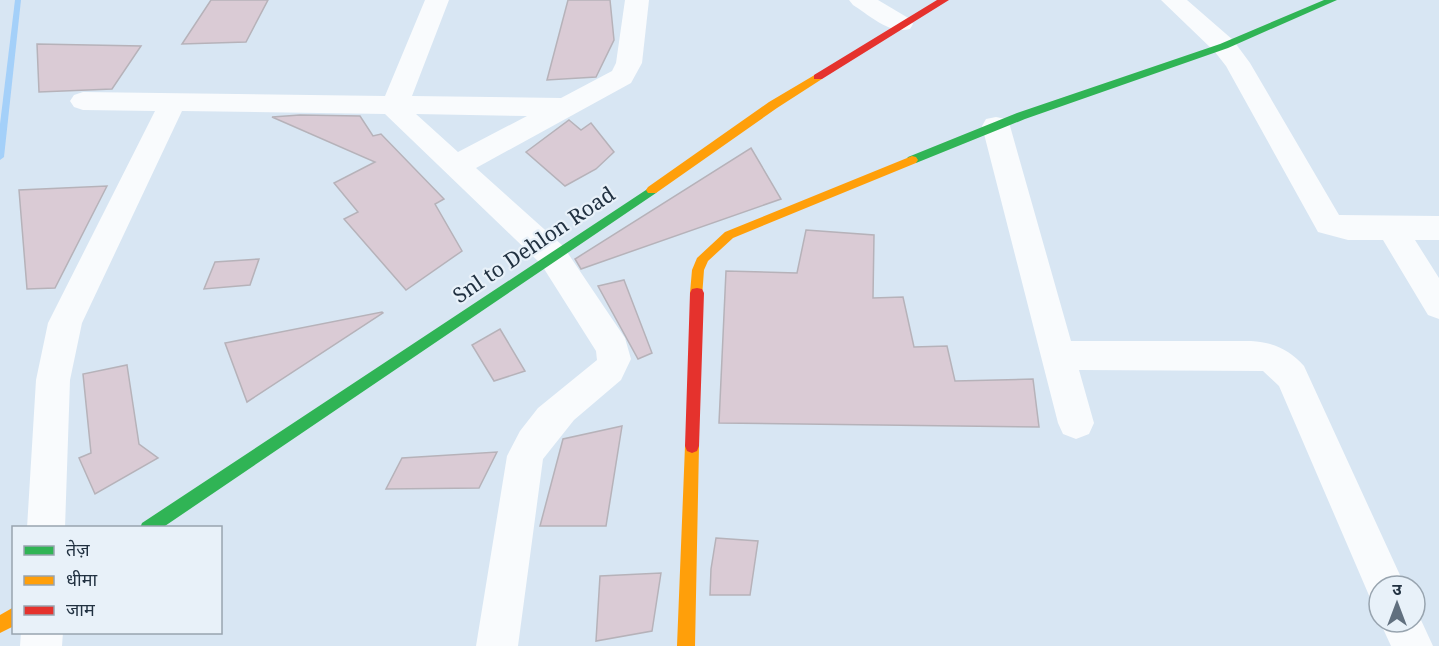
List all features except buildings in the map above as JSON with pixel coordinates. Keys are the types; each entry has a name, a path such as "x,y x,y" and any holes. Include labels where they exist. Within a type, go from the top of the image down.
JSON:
{"street":[{"path":"438,0 396,104 399,115 552,255 613,348 614,359 609,370 553,416 535,436 525,456 497,646"},
{"path":"455,166 611,84 627,71 638,0"},
{"path":"861,0 901,24"},
{"name":"Snl to Dehlon Road","path":"151,526 364,385 552,255 632,204 773,105 901,24 944,0"},
{"path":"1173,0 1224,46 1237,63 1329,224 1348,228 1439,228"},
{"path":"686,646 697,278 699,264 706,250 729,235 996,126 1224,46 1332,0"},
{"path":"83,101 569,107"},
{"path":"46,526 53,380 65,323 173,101"},
{"path":"996,126 1076,423"},
{"path":"1392,228 1439,306"},
{"path":"1058,356 1251,355 1268,356 1281,363 1292,377 1380,574"}],"waterway":[{"path":"0,157 18,0"}],"traffic: fast":[{"path":"912,160 1021,116 1224,46 1332,0"},
{"path":"151,526 652,190"}],"traffic: slow":[{"path":"652,190 773,105 818,77"},
{"path":"697,293 698,270 703,258 729,235 912,160"},
{"path":"686,646 692,446"},
{"path":"0,625 12,616"}],"traffic: jam":[{"path":"818,77 944,0"},
{"path":"692,446 697,293"}]}
